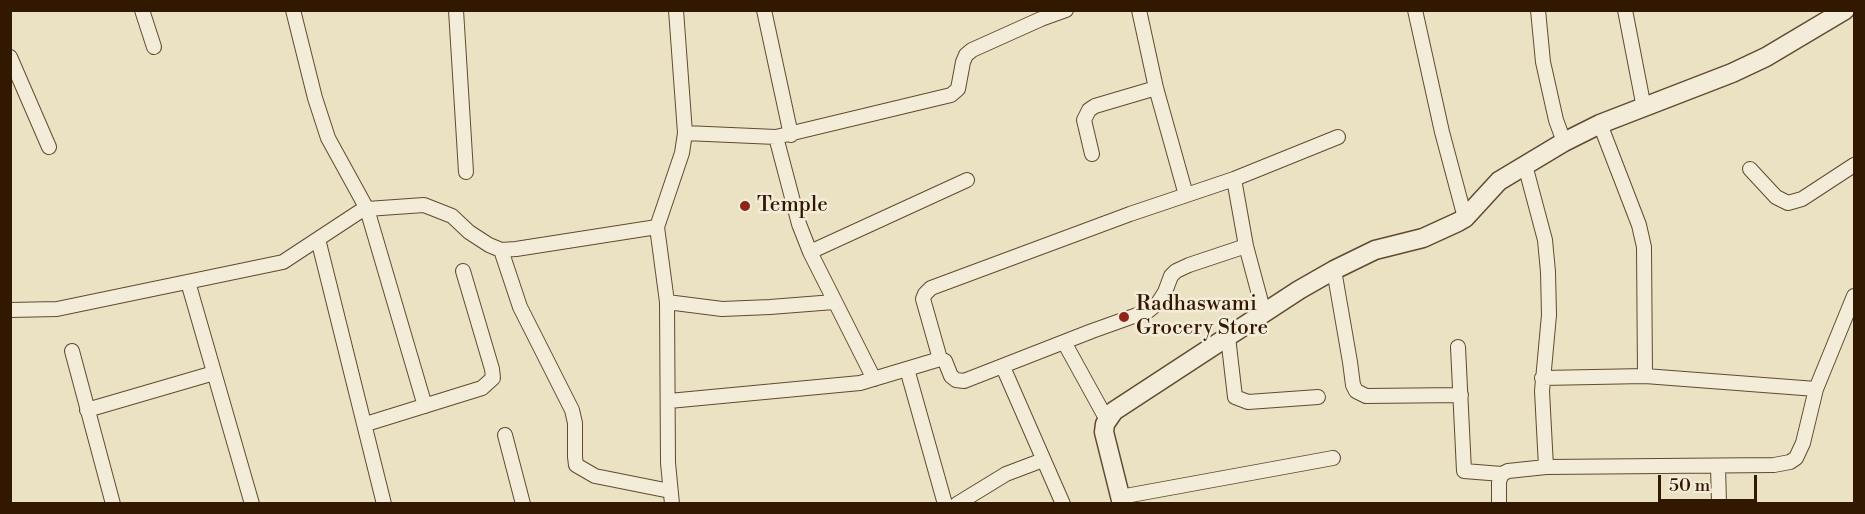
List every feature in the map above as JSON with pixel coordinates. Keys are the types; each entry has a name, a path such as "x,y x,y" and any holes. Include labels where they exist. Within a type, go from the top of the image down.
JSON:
{"street":[{"path":"142,10 154,47"},
{"path":"293,10 315,98 328,138 367,209 425,406"},
{"path":"456,10 466,172"},
{"path":"501,250 520,307 572,410 575,423 576,465 595,476 671,497 667,302 657,227 682,153 685,133 676,10"},
{"path":"764,10 791,135"},
{"path":"685,133 776,137 791,135 951,95 958,89 963,62 972,50 1066,10"},
{"path":"1139,10 1156,88 1186,195"},
{"path":"1415,10 1442,132 1465,218"},
{"path":"1538,10 1543,62 1556,120 1564,142"},
{"path":"1625,10 1644,108"},
{"path":"1333,459 1121,500 1104,432 1107,420 1114,411 1334,270 1375,250 1423,238 1465,218 1500,181 1564,142 1600,124 1715,80 1766,57 1825,16 1845,10"},
{"path":"10,57 49,147"},
{"path":"1092,154 1083,120 1089,110 1095,106 1156,88"},
{"path":"1600,124 1639,225 1644,247 1645,376"},
{"path":"776,137 799,224 810,252 874,379"},
{"path":"940,359 923,299 931,288 1130,214 1234,179 1338,138"},
{"path":"1525,165 1545,240 1548,273 1549,315 1542,378 1546,467"},
{"path":"1750,169 1776,197 1788,203 1802,199 1854,165"},
{"path":"1234,179 1246,246 1264,314"},
{"path":"810,252 967,180"},
{"path":"10,310 57,309 283,262 351,216 367,209 424,205 434,208 452,216 469,232 501,250 657,227"},
{"path":"318,239 366,424 384,504"},
{"path":"669,401 860,383 940,359 945,361 951,376 956,380 964,381 1148,311 1158,303 1171,276 1176,271 1246,246"},
{"path":"1334,270 1353,385 1356,391 1365,396 1461,395"},
{"path":"366,424 482,388 493,378 463,271"},
{"path":"188,282 252,504"},
{"path":"1458,347 1464,471 1502,474 1508,471 1546,467 1774,465 1790,462 1796,458 1803,443 1816,389 1854,296"},
{"path":"667,302 722,309 770,308 834,302"},
{"path":"1228,337 1235,398 1248,402 1318,397"},
{"path":"1064,342 1107,420"},
{"path":"72,351 113,504"},
{"path":"1003,367 1063,504"},
{"path":"907,369 945,504"},
{"path":"87,410 214,373"},
{"path":"1542,378 1645,376 1816,389"},
{"path":"505,435 522,504"},
{"path":"957,504 1006,474 1043,460"},
{"path":"1718,466 1719,504"},
{"path":"1499,504 1499,481 1502,474"}],"place":[{"name":"Temple","path":"745,206"},
{"name":"Radhaswami Grocery Store","path":"1124,317"}]}
